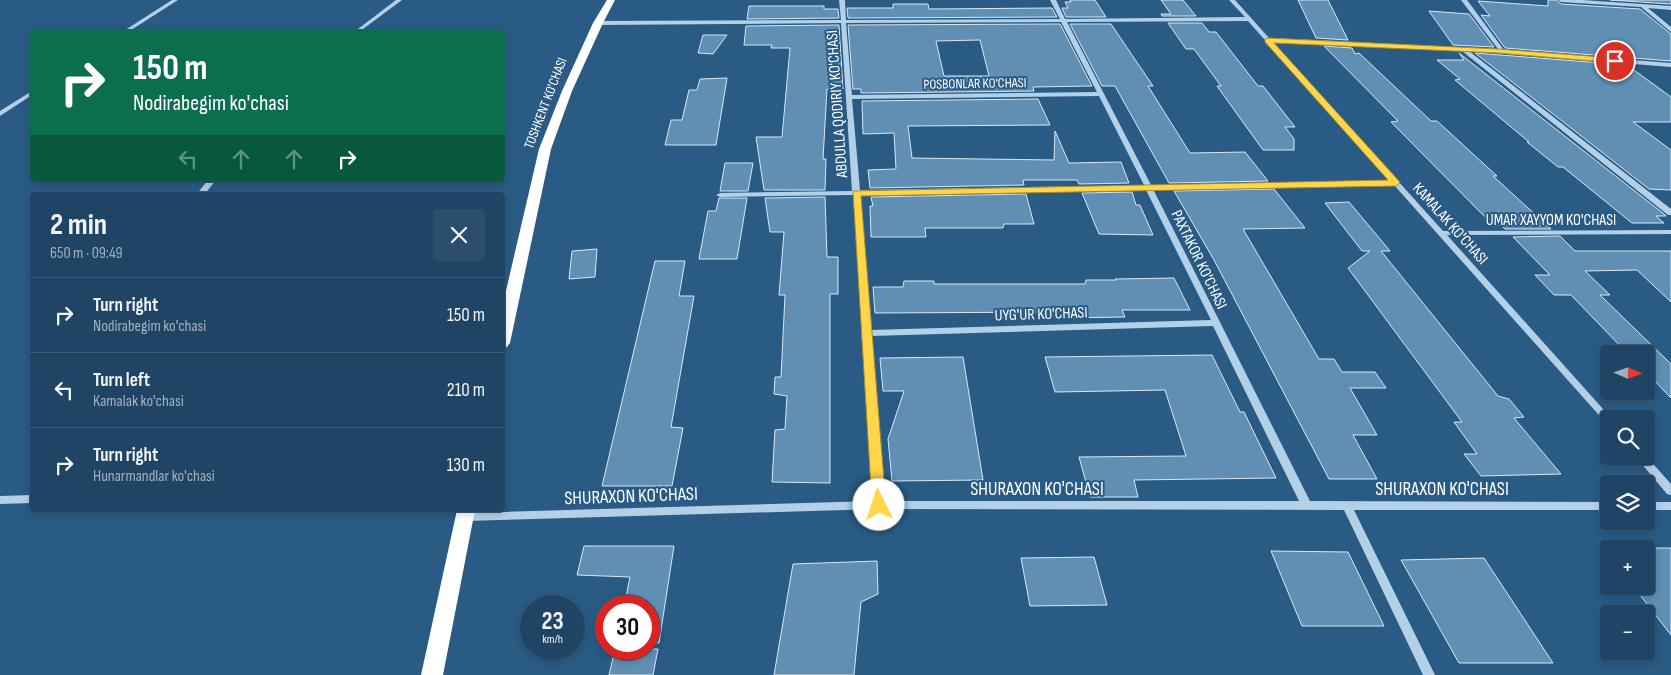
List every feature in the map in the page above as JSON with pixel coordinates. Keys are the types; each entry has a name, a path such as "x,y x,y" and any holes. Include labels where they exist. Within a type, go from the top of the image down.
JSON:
{"highway":[{"name":"TOSHKENT KO'CHASI","path":"505,329 545,149 567,91 598,23 611,0"},
{"path":"432,675 465,514"}],"street":[{"path":"128,30 175,0"},
{"path":"359,30 399,0"},
{"name":"ABDULLA QODIRIY KO'CHASI","path":"842,0 879,505"},
{"name":"PAXTAKOR KO'CHASI","path":"1053,0 1217,323 1307,506"},
{"name":"KAMALAK KO'CHASI","path":"1232,0 1600,411"},
{"path":"1464,0 1502,51"},
{"path":"1561,0 1671,8"},
{"path":"1635,0 1671,30"},
{"path":"598,23 844,23 1249,19"},
{"path":"1268,40 1502,51 1671,65"},
{"path":"1464,49 1671,213"},
{"path":"0,114 30,93"},
{"name":"POSBONLAR KO'CHASI","path":"849,98 1102,94"},
{"path":"202,192 210,182"},
{"path":"720,195 1396,183"},
{"name":"UMAR XAYYOM KO'CHASI","path":"1440,233 1667,232 1671,240"},
{"name":"UYG'UR KO'CHASI","path":"866,333 1217,323"},
{"path":"1648,465 1671,491"},
{"path":"0,500 30,499"},
{"name":"SHURAXON KO'CHASI","path":"465,514 879,505 1600,506"},
{"path":"1347,506 1429,675"},
{"path":"1655,506 1671,506"}],"building":[{"path":"1070,0 1095,0 1106,17 1066,17 1062,8 1068,8 1065,2 1071,2"},
{"path":"1161,0 1183,0 1196,16 1162,16 1161,14 1171,14"},
{"path":"1298,0 1328,0 1348,40 1316,38"},
{"path":"1548,0 1556,0 1561,4 1640,9 1671,34 1671,61 1505,48 1481,15 1490,16 1478,1 1548,6"},
{"path":"1610,0 1671,0 1671,4"},
{"path":"893,4 928,4 929,9 1052,8 1057,17 848,18 847,8 893,8"},
{"path":"749,6 824,6 824,9 838,9 839,18 747,19"},
{"path":"1429,11 1469,14 1494,47 1453,45"},
{"path":"1168,23 1202,23 1209,32 1216,32 1258,86 1263,86 1295,127 1285,127 1294,139 1294,150 1263,150 1217,86 1221,86 1194,49 1186,49"},
{"path":"1060,24 1092,86 1033,87 1034,91 861,93 861,89 853,89 848,25","holes":["980,40 989,76 944,76 936,41"]},
{"path":"1070,24 1111,24 1153,86 1148,86 1190,153 1245,152 1268,181 1169,183 1115,86 1102,86"},
{"path":"839,25 843,89 827,89 823,159 826,159 825,190 764,190 756,137 782,137 790,48 771,48 772,45 744,45 746,26"},
{"path":"703,35 727,35 713,54 698,53"},
{"path":"1324,46 1352,48 1355,54 1359,53 1431,121 1437,121 1497,176 1493,176 1551,229 1505,229 1501,225 1493,225 1391,122 1398,121"},
{"path":"1459,53 1664,214 1666,216 1656,216 1664,223 1632,223 1563,167 1558,167 1527,142 1529,142 1455,80 1460,79 1437,60 1464,60"},
{"path":"1475,53 1627,65 1671,97 1671,122 1633,122 1671,150 1671,190 1649,189"},
{"path":"727,78 716,145 665,145 671,120 682,120 689,90 697,90 700,79"},
{"path":"1038,99 1050,125 908,126 912,158 1054,160 1055,131 1069,163 1121,162 1129,183 1079,184 1077,180 1023,180 1024,185 870,188 868,170 896,169 894,133 863,134 862,101"},
{"path":"725,163 753,163 748,191 720,191"},
{"path":"1274,189 1305,228 1243,229 1319,359 1334,359 1342,372 1375,372 1386,388 1350,388 1377,435 1353,435 1377,479 1329,479 1214,260 1174,191"},
{"path":"1132,192 1136,205 1140,205 1153,235 1099,234 1082,193"},
{"path":"1026,194 1034,224 1004,224 1003,228 925,228 926,237 871,237 870,206 873,206 871,197"},
{"path":"825,197 827,257 838,257 838,294 830,294 830,483 772,482 775,430 785,429 787,396 774,394 775,377 781,377 785,295 779,295 784,232 770,232 765,198"},
{"path":"719,198 747,198 737,259 699,259 708,211 716,211"},
{"path":"1349,202 1390,251 1381,251 1498,396 1509,399 1524,417 1514,418 1561,474 1481,476 1464,454 1477,454 1454,422 1462,422 1348,268 1370,251 1362,251 1325,203"},
{"path":"1560,236 1575,251 1671,251 1671,302 1637,270 1585,271 1610,295 1600,295 1651,345 1619,345 1571,295 1554,295 1535,275 1550,275 1513,237"},
{"path":"597,249 595,277 569,279 572,251"},
{"path":"655,261 685,261 679,296 694,296 671,427 683,428 672,486 602,486"},
{"path":"1174,278 1190,310 1122,310 1125,317 1065,318 1063,312 875,313 873,287 903,287 904,281 934,281 934,284 1085,284 1086,280"},
{"path":"1655,348 1671,364 1671,398 1655,381"},
{"path":"1212,355 1240,412 1244,412 1276,478 1134,480 1138,497 1090,497 1079,457 1186,456 1165,390 1055,392 1045,357"},
{"path":"963,357 983,480 892,481 888,439 904,391 883,391 880,358"},
{"path":"584,546 674,546 660,637 660,595 626,595 630,577 577,575"},
{"path":"1655,548 1671,548 1671,635 1655,614 1655,605 1648,605 1640,595 1655,595"},
{"path":"1271,551 1348,552 1384,626 1302,626"},
{"path":"1094,557 1107,605 1030,606 1021,558"},
{"path":"1484,558 1553,663 1459,663 1401,560"},
{"path":"877,561 878,594 861,602 854,675 774,675 793,564"},
{"path":"612,660 656,660 653,675 609,675"}],"route":[{"path":"879,505 856,193 1396,183 1268,40 1498,51 1615,61"}]}
